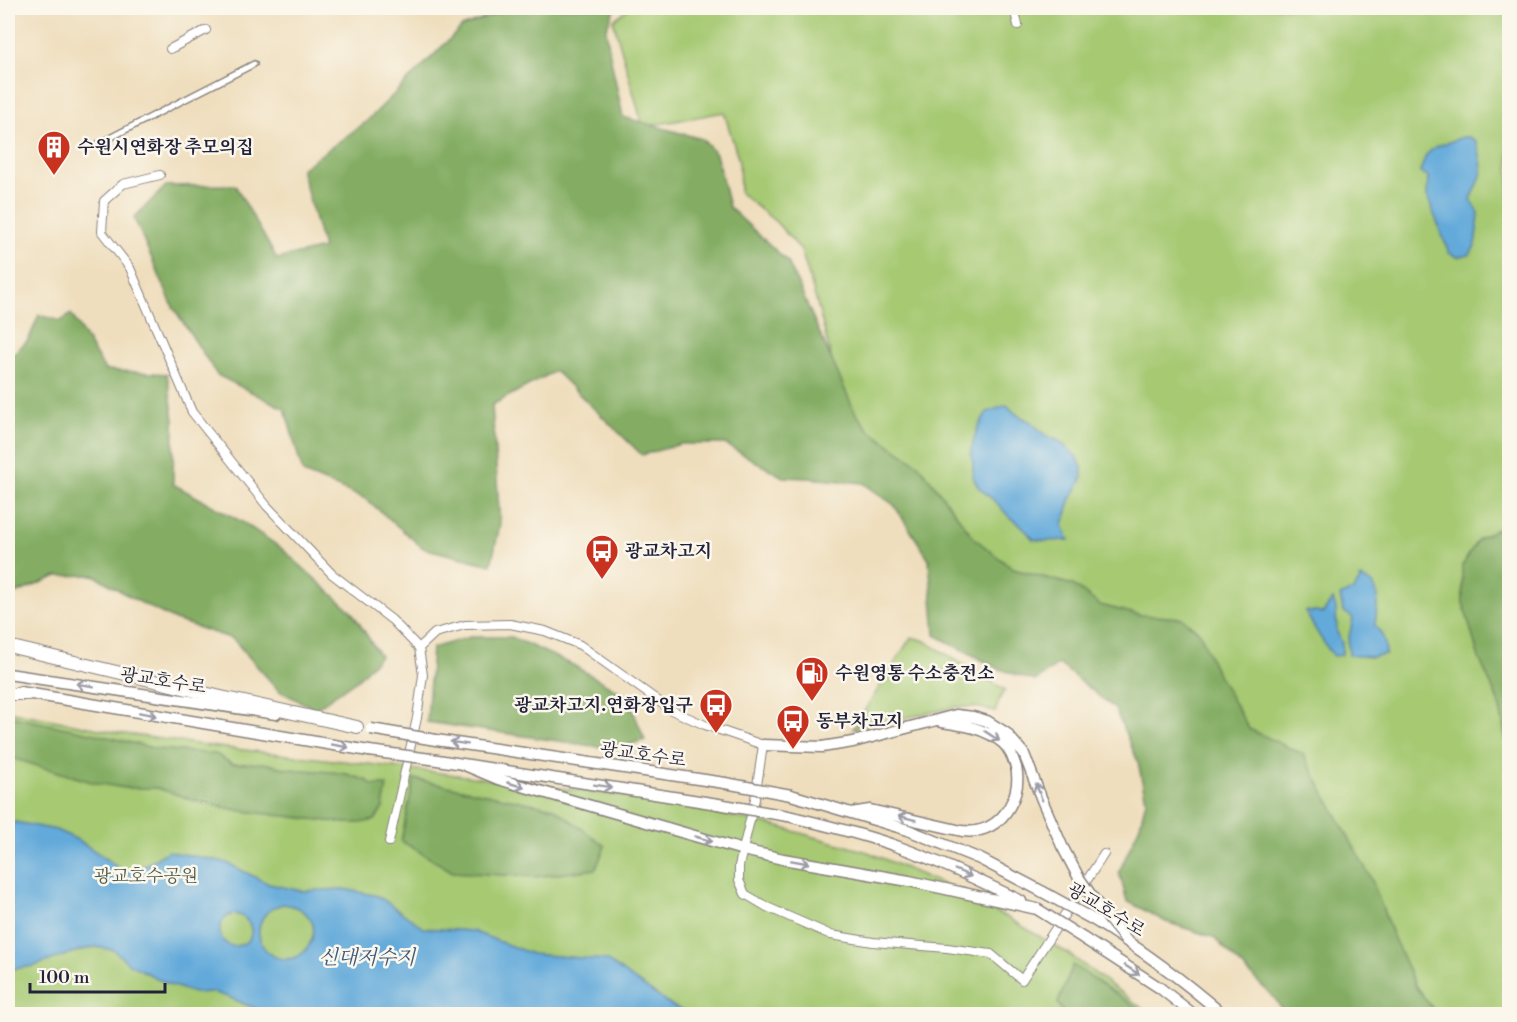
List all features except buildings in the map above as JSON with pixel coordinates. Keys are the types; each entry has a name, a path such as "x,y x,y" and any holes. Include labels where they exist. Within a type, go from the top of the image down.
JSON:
{"highway":[{"path":"8,646 357,727"},
{"path":"8,692 28,694"}],"main road":[{"name":"광교호수로","path":"8,674 791,795 909,830 970,855 1044,892 1125,939 1222,1014"},
{"name":"광교호수로","path":"28,694 369,751 718,804 788,816 842,830 898,847 967,874 1037,909 1160,988 1193,1014"},
{"path":"763,745 822,747 854,742 956,715 987,721 1006,733 1024,754 1062,846 1079,878 1125,939"},
{"path":"851,813 870,810 962,831 976,831 990,826 1004,815 1013,801 1017,786 1013,756 1003,744 980,729 936,722"},
{"path":"462,764 498,779 743,849 783,859 909,881 1037,909"}],"street":[{"path":"1014,8 1018,25"},
{"path":"170,49 206,30"},
{"path":"96,145 254,64"},
{"path":"160,175 123,184 104,201 102,232 130,268 192,412 267,506 332,574 392,620 419,648 423,675 417,718 389,842"},
{"path":"419,648 435,633 465,625 510,624 545,632 580,645 671,710 705,725 763,745 755,799 739,866 739,880 746,894 767,907 831,935 873,942 991,954 1022,980 1104,854"}],"green space":[{"path":"512,8 615,8 606,29 623,117 702,139 716,154 729,207 788,262 855,412 870,431 919,465 974,538 1013,569 1073,585 1100,605 1140,615 1182,618 1200,633 1215,669 1249,729 1303,754 1372,880 1392,934 1416,987 1437,1014 1284,1014 1276,1000 1213,937 1166,922 1127,901 1119,872 1140,825 1146,800 1138,762 1115,709 1059,664 1035,681 997,668 935,635 929,559 894,505 863,483 783,477 725,444 681,444 642,455 555,371 492,405 500,525 491,565 423,548 366,499 303,473 285,409 217,375 173,307 134,218 166,186 235,185 277,259 323,248 301,169 366,122 462,27"},
{"path":"630,8 1509,8 1509,1014 1307,1014 1156,754 835,403 831,356 801,250 776,222 740,193 739,161 724,112 643,127 613,20"},
{"path":"71,314 105,370 167,374 174,420 173,484 244,523 281,548 352,612 380,656 358,679 315,709 279,691 233,639 175,620 94,575 57,576 8,597 8,359 29,339 39,315 61,321"},
{"path":"1496,529 1509,531 1509,756 1499,703 1479,658 1463,603 1462,566 1478,539"},
{"path":"470,637 512,637 573,665 627,696 645,740 613,749 427,722 432,648"},
{"path":"911,637 923,640 1005,690 995,712 976,707 956,707 853,729"},
{"name":"광교호수공원","path":"8,711 119,733 217,747 649,799 772,825 868,852 940,883 1010,919 1067,953 1150,1014 8,1014"},
{"path":"8,716 157,749 216,754 232,764 264,763 289,769 347,774 368,781 372,785 387,785 383,808 375,820 344,823 242,811 202,803 157,788 125,788 95,783 8,757"},
{"path":"414,779 554,808 605,846 596,869 535,877 453,872 401,841"},
{"path":"1073,965 1146,1014 1064,1014 1058,1003"}],"water":[{"path":"1463,137 1476,141 1482,171 1471,199 1479,213 1475,246 1469,255 1457,257 1449,253 1427,196 1428,177 1420,172 1426,155 1435,147"},
{"path":"1007,405 1045,435 1059,441 1076,456 1082,467 1082,479 1070,501 1063,525 1069,540 1033,539 1021,525 1010,518 979,488 973,478 971,450 977,429 987,412"},
{"path":"1361,578 1373,584 1378,596 1375,626 1384,638 1386,654 1371,657 1349,655 1348,642 1353,618 1343,611 1340,596 1354,590"},
{"path":"1333,599 1337,632 1342,643 1342,655 1334,656 1305,611 1323,613"},
{"name":"신대저수지","path":"15,822 56,830 78,840 119,869 135,872 168,851 225,862 269,884 302,891 344,889 378,896 424,928 472,931 532,954 606,960 672,1006 689,1014 268,1014 212,992 194,993 168,984 129,964 114,950 95,947 34,966 8,968 8,826","holes":["283,904 291,905 304,912 309,917 314,930 313,937 303,952 296,957 284,959 273,956 265,949 260,940 259,929 262,919 270,910","233,914 240,915 251,928 250,938 240,945 233,946 227,944 220,935 222,923"]}],"place":[{"name":"수원시연화장 추모의집","path":"54,176"},
{"name":"광교차고지","path":"602,580"},
{"name":"수원영통 수소충전소","path":"812,702"},
{"name":"광교차고지.연화장입구","path":"716,734"},
{"name":"동부차고지","path":"793,750"}]}
